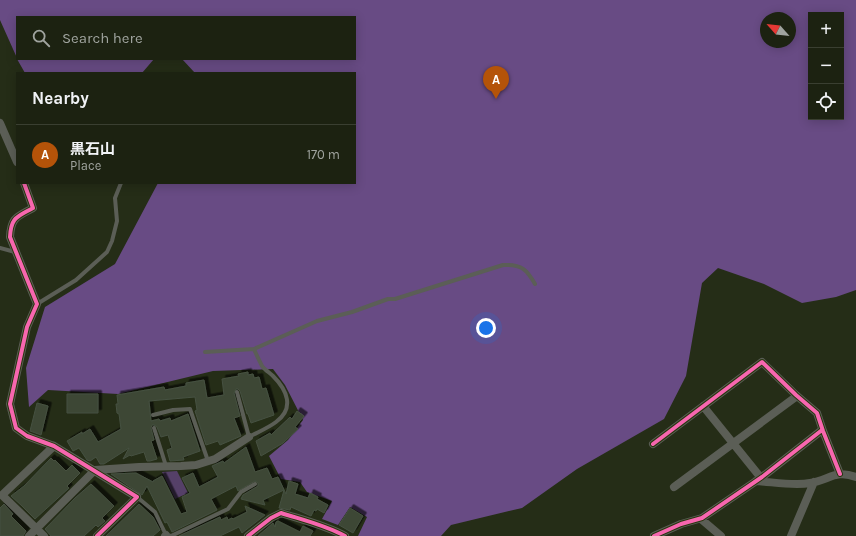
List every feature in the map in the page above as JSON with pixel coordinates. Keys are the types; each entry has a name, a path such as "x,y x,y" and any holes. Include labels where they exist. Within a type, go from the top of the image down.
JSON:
{"street":[{"path":"0,124 16,160"},
{"path":"24,184 33,208 16,218 11,226 10,237 37,304 27,327 10,404 16,428 27,436 54,446 137,497 97,536"},
{"path":"653,444 762,362 817,413 822,430 840,474"},
{"path":"674,487 797,396"},
{"path":"703,406 758,479 801,484 814,482 840,474 849,474 856,477"},
{"path":"654,536 681,524 701,519 758,479 822,430"},
{"path":"29,536 95,470 196,465 215,459 249,437"},
{"path":"44,536 1,496 54,446"},
{"path":"791,536 814,482"},
{"path":"248,536 271,518 281,513 333,529 345,536"},
{"path":"701,519 721,536"}],"lane":[{"path":"37,304 76,280 107,252 112,241 117,221 115,198 121,184"},
{"path":"0,248 15,252"},
{"path":"205,352 254,349 317,321 352,312 388,299 394,299 504,265 520,267 528,272 535,284"},
{"path":"237,392 249,437 276,422 287,408 287,397 282,388 263,366 254,349"},
{"path":"153,415 173,410 190,409 208,461"},
{"path":"154,428 166,466"},
{"path":"137,497 155,512 166,536 171,536 228,509 241,492 255,484"}],"shaded area":[{"path":"0,0 856,0 856,290 836,297 802,303 764,284 718,268 702,283 686,376 664,419 577,469 522,508 451,525 441,536 358,536 367,517 350,507 338,525 322,519 332,501 307,492 300,482 281,479 269,456 288,440 303,420 285,385 273,369 213,371 118,394 48,390 29,407 26,368 45,307 115,264 157,184 356,184 356,72 194,72 183,60 356,60 356,16 16,16 16,56 0,20"},
{"path":"18,60 153,60 143,72 24,72"},
{"path":"177,471 188,493 175,499 162,472"}],"building":[{"path":"248,372 248,375 253,374 254,378 259,377 262,389 266,388 274,415 251,423 240,391 236,389 234,393 240,416 234,418 241,436 220,445 218,441 206,445 195,411 197,410 195,397 149,401 151,421 159,419 160,421 170,418 171,421 188,414 200,451 183,457 184,460 170,461 167,450 172,448 168,435 161,437 157,427 154,425 152,425 151,428 154,440 151,441 157,459 150,461 147,461 144,452 130,455 123,459 129,448 104,464 100,464 96,457 90,461 87,460 79,448 73,451 67,441 90,429 98,442 121,429 119,414 117,413 117,395 164,387 165,390 186,386 186,383 204,380 207,398 224,395 222,379 239,376 238,374"},
{"path":"67,394 98,394 98,413 67,413"},
{"path":"37,403 48,406 41,435 30,431"},
{"path":"297,411 304,416 295,427 298,429 283,443 261,456 256,441 270,433 271,435 290,417 292,419"},
{"path":"246,447 255,472 267,468 272,479 278,477 286,494 289,481 298,484 295,494 308,498 310,493 318,497 317,499 328,505 324,513 317,509 316,511 314,510 311,516 291,507 290,510 279,508 284,490 263,500 265,505 241,499 243,495 258,486 258,483 255,481 238,491 236,486 211,499 217,510 172,532 167,522 165,523 147,486 142,495 111,474 136,473 153,482 162,476 181,514 187,512 182,497 190,493 182,478 193,473 199,487 218,477 212,466 223,461 224,463"},
{"path":"51,458 66,471 72,465 80,473 67,486 69,488 35,519 11,496 24,486"},
{"path":"91,484 114,506 102,518 105,521 98,527 96,525 84,536 51,536 45,529"},
{"path":"4,504 13,514 11,516 26,531 23,536 0,536 0,508"},
{"path":"139,504 153,517 160,530 153,536 106,536"},
{"path":"245,506 265,515 242,533 239,527 220,536 179,536 220,517 221,520 227,517 228,520 233,519 247,512"},
{"path":"350,508 363,516 353,533 339,525"},
{"path":"278,521 300,532 303,526 313,531 310,536 258,536 273,523 275,527 276,522"}],"cycle path":[{"path":"24,184 33,208 13,221 10,237 37,304 27,327 10,404 16,428 27,436 54,446 137,497 97,536"},
{"path":"653,444 762,362 817,413 840,474"},
{"path":"654,536 681,524 702,518 762,477 822,430"},
{"path":"248,536 271,518 281,513 322,526 345,536"}],"place":[{"name":"黒石山","path":"496,99"}]}
